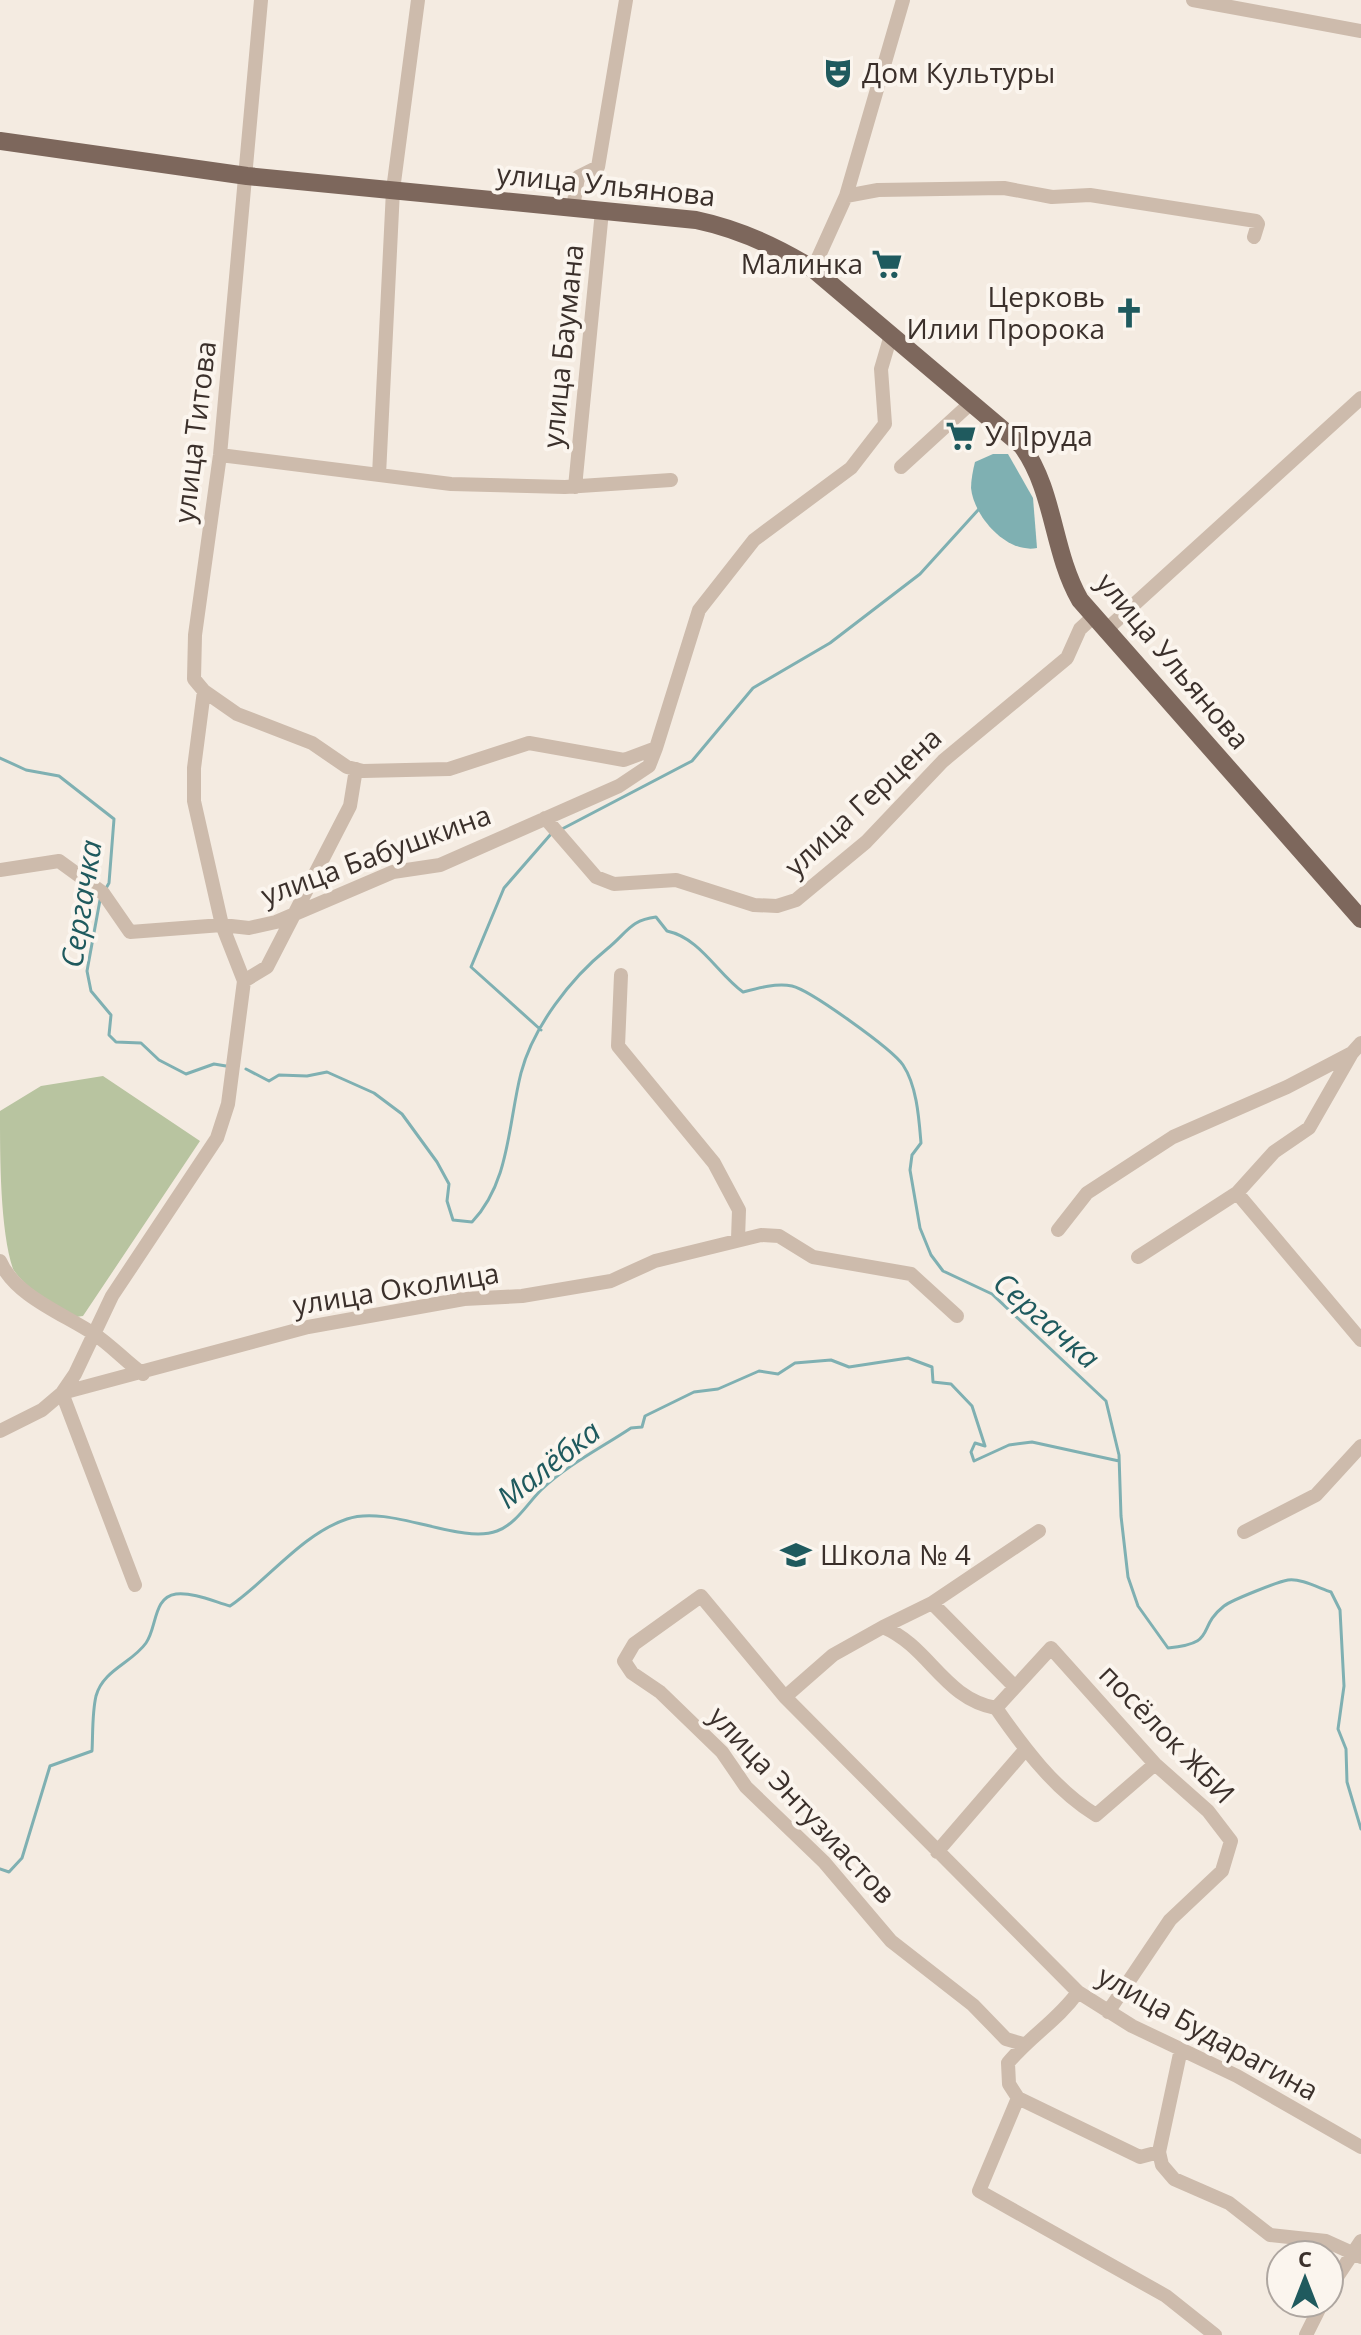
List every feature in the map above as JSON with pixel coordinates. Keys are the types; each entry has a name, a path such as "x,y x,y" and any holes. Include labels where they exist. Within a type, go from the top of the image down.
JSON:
{"main road":[{"name":"улица Ульянова","path":"0,141 247,176 725,226 778,247 813,269 1022,446 1038,469 1069,581 1099,624 1361,919"}],"street":[{"name":"улица Титова","path":"204,691 194,679 195,635 220,455 261,0"},
{"path":"379,475 393,190 418,0"},
{"name":"улица Баумана","path":"573,208 578,177 598,167 626,0"},
{"path":"813,269 846,196 903,0"},
{"path":"1193,0 1361,31"},
{"path":"846,196 878,190 967,186 1004,188 1052,197 1090,195 1256,221 1254,237"},
{"name":"улица Баумана","path":"575,487 602,211"},
{"path":"545,818 619,786 649,766 699,610 754,540 851,468 885,424 881,369 891,335"},
{"name":"улица Герцена","path":"545,818 596,877 614,884 676,880 754,905 796,900 866,842 943,761 1067,658 1080,629 1099,624 1361,398"},
{"path":"901,467 972,402"},
{"path":"220,455 451,484 575,487 671,480"},
{"path":"0,1431 30,1417 62,1393 112,1296 217,1138 228,1104 244,981 222,925 194,801 194,768 204,691"},
{"name":"улица Бабушкина","path":"204,691 237,714 312,743 325,754 356,769 449,769 529,743 624,760 656,748"},
{"path":"244,981 267,967 350,806 356,769"},
{"name":"улица Бабушкина","path":"0,870 59,861 103,893 130,932 222,925 249,928 276,922 295,911 393,872 440,865 545,818"},
{"path":"621,975 618,1046 714,1163 739,1210 738,1239"},
{"path":"1138,1257 1237,1193 1274,1152 1309,1128 1357,1048"},
{"path":"1058,1230 1087,1193 1173,1137 1287,1087 1357,1048"},
{"path":"1237,1193 1361,1340"},
{"name":"улица Околица","path":"62,1393 143,1374 308,1327 464,1299 522,1296 611,1281 655,1261 738,1239 779,1236 813,1257 911,1274 957,1316"},
{"path":"0,1261 10,1277 67,1321 94,1334 143,1374"},
{"path":"62,1393 135,1585"},
{"path":"1244,1532 1316,1495 1361,1446"},
{"path":"785,1697 833,1655 932,1603 1039,1531"},
{"name":"улица Бударагина","path":"701,1596 785,1697 1078,1992 1108,2012 1237,2076 1361,2147"},
{"name":"улица Энтузиастов","path":"701,1596 634,1644 624,1661 632,1673 660,1692 722,1752 746,1787 824,1862 891,1941 973,2005 1006,2039 1023,2044"},
{"path":"932,1603 1014,1686 996,1708"},
{"path":"883,1627 906,1637 953,1689 976,1705 996,1708 1025,1750 1082,1806 1096,1815 1155,1764"},
{"name":"посёлок ЖБИ","path":"1014,1686 1051,1648 1155,1764 1208,1811 1231,1841 1222,1871 1170,1920 1108,2012"},
{"path":"937,1852 1025,1750"},
{"path":"1078,1992 1066,2009 1023,2044 1008,2063 1006,2072 1018,2098 1140,2157 1159,2152"},
{"path":"1181,2049 1159,2152 1162,2165 1174,2179 1229,2203 1270,2235 1326,2241 1359,2250 1345,2268"},
{"path":"1018,2098 979,2191 1166,2296 1215,2335"}],"green space":[{"path":"103,1076 200,1141 83,1316 76,1317 33,1290 13,1269 3,1214 0,1111 41,1086"}],"water":[{"path":"993,454 1008,454 1033,498 1037,548 1014,545 1004,539 978,510 971,488 975,462"}],"waterway":[{"path":"562,829 692,761 753,688 830,643 920,574 979,509"},
{"name":"Сергачка","path":"0,758 26,770 59,776 114,819 109,883 105,890"},
{"path":"541,1030 471,967 504,888 551,834"},
{"name":"Сергачка","path":"100,900 87,971 91,991 111,1015 109,1035 116,1042 141,1043 159,1060 186,1074 214,1064 226,1066"},
{"name":"Сергачка","path":"246,1069 269,1081 279,1075 307,1076 327,1072 374,1093 402,1114 437,1162 449,1184 447,1201 453,1220 472,1222 494,1189 501,1171 521,1073 534,1038 580,974 634,924 656,917 667,931 699,948 743,992 792,986 832,1009 896,1057 908,1073 921,1143 912,1155 910,1170 920,1228 931,1255 943,1271 992,1294 1106,1401 1119,1455 1121,1516 1128,1577 1138,1606 1168,1648 1194,1643 1224,1606 1274,1584 1298,1580 1331,1592 1340,1610 1344,1686 1338,1729 1346,1749 1347,1782 1361,1829"},
{"name":"Малёбка","path":"0,1869 9,1872 22,1858 50,1766 92,1751 94,1709 100,1687 111,1673 146,1643 159,1607 169,1596 190,1594 230,1606 300,1546 347,1519 383,1517 464,1533 497,1531 510,1524 541,1490 573,1465 631,1428 642,1427 645,1416 694,1392 718,1389 759,1371 778,1374 795,1363 831,1360 849,1367 908,1358 932,1367 933,1382 951,1384 972,1406 985,1446 975,1443 971,1452 974,1461 1009,1445 1032,1442 1119,1461"}],"place":[{"name":"Дом Культуры","path":"838,73"},
{"name":"Малинка","path":"887,264"},
{"name":"Церковь Илии Пророка","path":"1129,313"},
{"name":"У Пруда","path":"961,436"},
{"name":"Школа № 4","path":"796,1555"}]}
